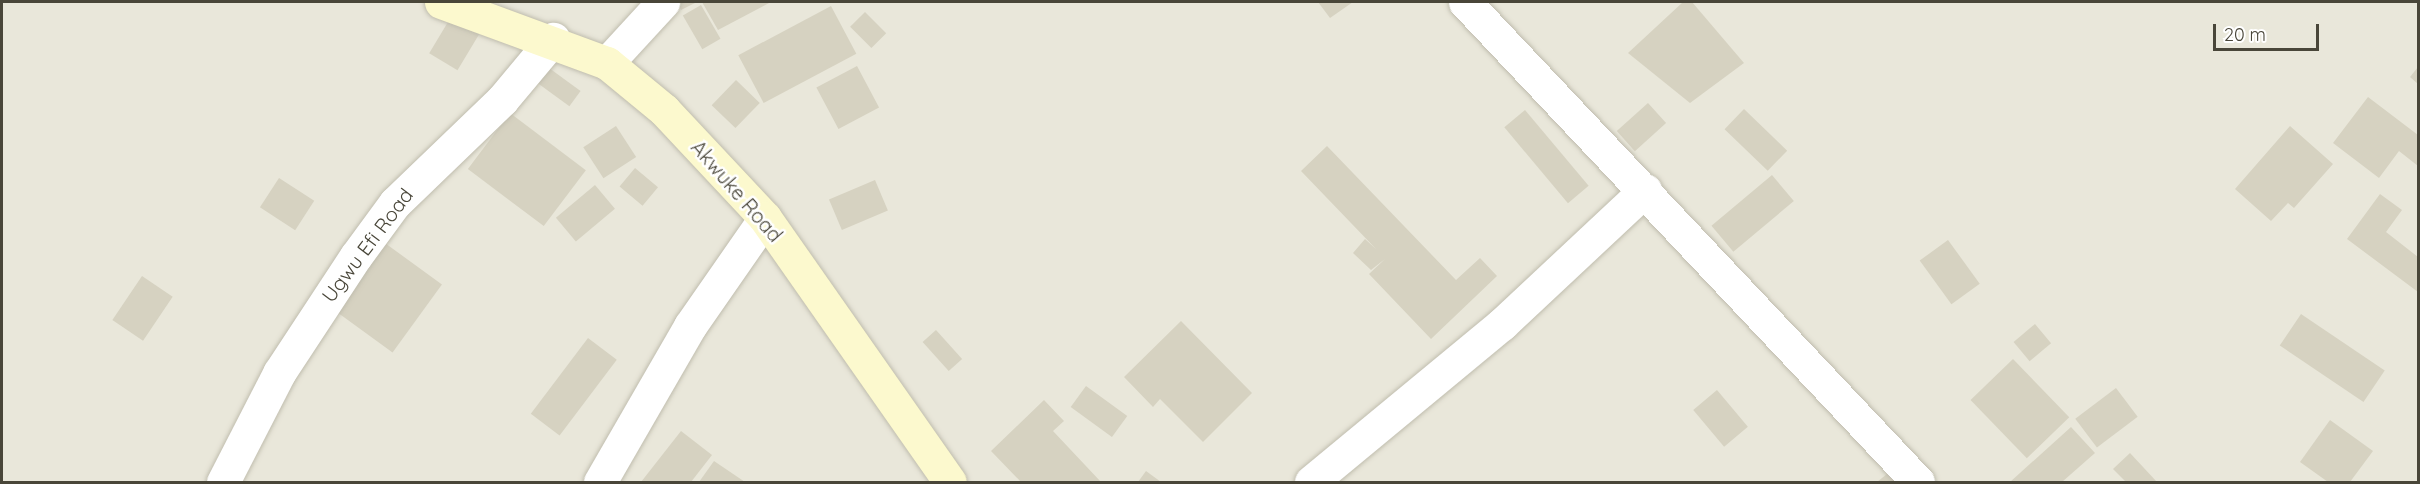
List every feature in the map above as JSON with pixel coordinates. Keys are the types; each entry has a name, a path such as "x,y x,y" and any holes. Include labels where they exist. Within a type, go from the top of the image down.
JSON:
{"main road":[{"name":"Akwuke Road","path":"441,2 553,39 607,63 664,110 765,218 950,483"}],"street":[{"path":"607,63 663,2"},
{"path":"1465,2 1646,190 1918,483"},
{"name":"Ugwu Efi Road","path":"223,483 279,373 356,256 416,181 502,100 553,39"},
{"path":"1311,483 1502,324 1646,190"},
{"path":"600,483 690,326 765,218"}],"shaded area":[{"path":"2,2 2418,2 2418,482 2,482"}],"building":[{"path":"677,2 697,2 681,10"},
{"path":"702,2 771,2 718,30"},
{"path":"1318,2 1353,2 1330,18"},
{"path":"1683,2 1692,2 1744,63 1690,103 1628,53"},
{"path":"701,5 720,39 702,49 683,16"},
{"path":"831,6 856,54 764,103 738,55"},
{"path":"457,7 485,24 457,70 429,53"},
{"path":"865,12 886,33 871,48 850,27"},
{"path":"857,66 879,107 838,129 816,88"},
{"path":"2418,67 2418,84 2410,77"},
{"path":"549,68 581,91 569,106 538,83"},
{"path":"736,80 760,103 735,128 712,105"},
{"path":"2368,97 2418,135 2418,166 2399,151 2379,178 2333,143"},
{"path":"1648,103 1666,123 1635,151 1617,131"},
{"path":"1744,109 1787,151 1768,171 1725,129"},
{"path":"1525,110 1589,186 1568,203 1504,127"},
{"path":"510,113 586,170 544,226 468,169"},
{"path":"616,126 636,157 603,178 583,147"},
{"path":"2290,126 2333,164 2294,208 2288,203 2271,221 2235,189"},
{"path":"1327,146 1456,280 1480,258 1497,276 1431,339 1369,274 1385,259 1371,270 1353,253 1365,239 1376,249 1301,171"},
{"path":"635,168 658,187 643,206 620,186"},
{"path":"1772,175 1794,201 1733,252 1711,226"},
{"path":"279,178 314,201 295,230 260,207"},
{"path":"875,180 888,210 842,230 829,200"},
{"path":"595,185 615,209 576,242 556,218"},
{"path":"2380,194 2402,210 2386,232 2418,257 2418,292 2347,239"},
{"path":"378,238 442,284 393,352 329,306"},
{"path":"1948,240 1980,284 1951,304 1920,261"},
{"path":"142,276 173,297 143,341 112,320"},
{"path":"2301,314 2385,370 2363,402 2280,346"},
{"path":"1181,321 1252,393 1203,442 1160,399 1153,407 1124,377"},
{"path":"2035,324 2051,343 2030,361 2014,342"},
{"path":"936,330 962,359 949,371 923,342"},
{"path":"588,338 617,360 560,436 531,414"},
{"path":"2013,359 2069,417 2027,458 1971,400"},
{"path":"1086,386 1127,416 1112,437 1071,407"},
{"path":"2116,388 2138,417 2097,447 2075,419"},
{"path":"1717,390 1748,427 1724,447 1693,410"},
{"path":"1044,400 1064,421 1053,431 1101,482 1021,482 991,451"},
{"path":"2330,420 2373,451 2350,482 2328,482 2300,462"},
{"path":"2071,427 2095,453 2062,482 2010,482"},
{"path":"681,431 712,455 691,482 641,482"},
{"path":"2130,453 2157,482 2126,482 2113,469"},
{"path":"714,461 745,482 699,482"},
{"path":"1892,470 1902,482 1877,482"},
{"path":"1146,471 1161,482 1138,482"}]}
